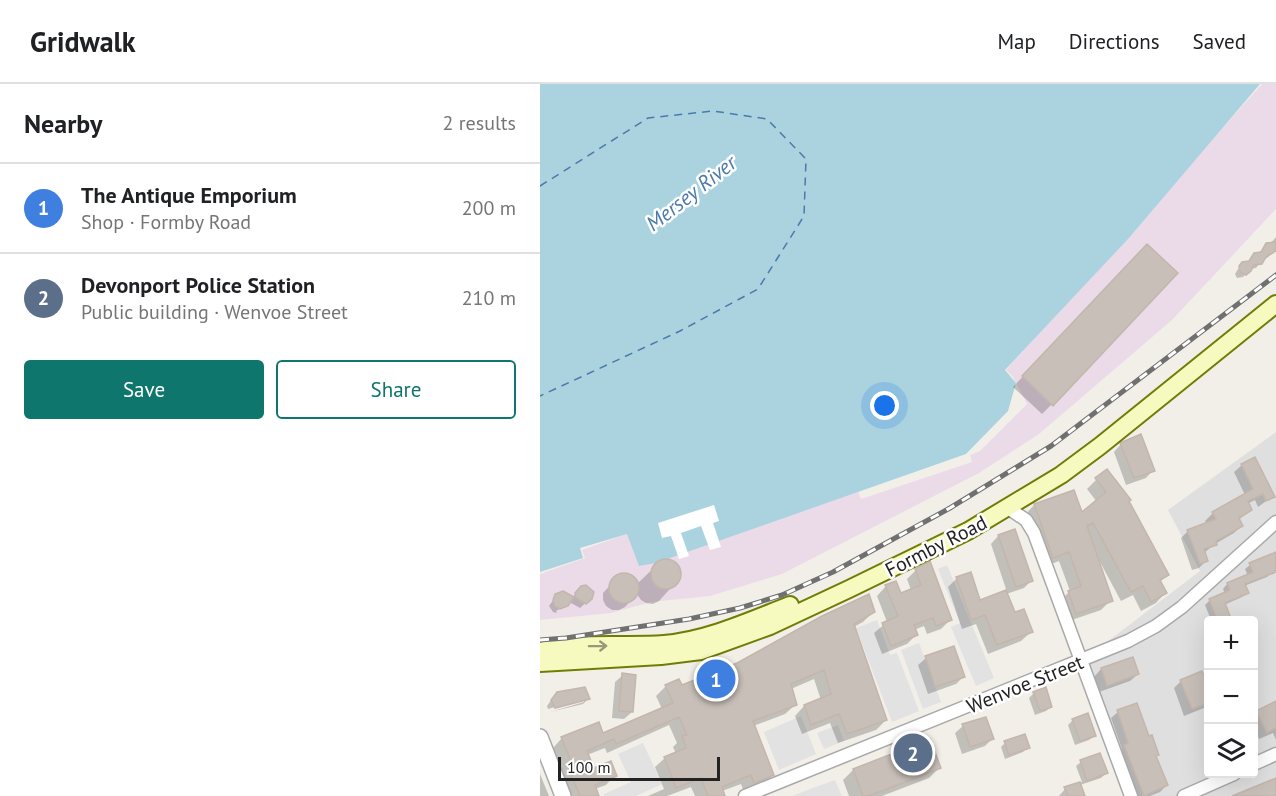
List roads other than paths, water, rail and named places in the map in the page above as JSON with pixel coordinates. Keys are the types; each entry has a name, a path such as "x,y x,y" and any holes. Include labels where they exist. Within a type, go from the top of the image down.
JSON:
{"main road":[{"name":"Formby Road","path":"540,651 662,644 705,636 739,626 814,595 899,555 1009,496 1079,450 1276,294"},
{"name":"Formby Road","path":"540,663 670,656 717,646 770,626 968,531 1038,490 1093,452 1276,304"}],"street":[{"path":"1038,490 1028,503 1034,533 1131,796"},
{"path":"1008,508 1026,520 1034,533"},
{"name":"Wenvoe Street","path":"745,796 1128,641 1156,626 1182,607 1276,522"},
{"path":"540,737 563,796"},
{"path":"1258,762 1276,754"},
{"path":"1184,796 1224,778"}],"water":[{"name":"Mersey River","path":"540,84 1260,84 1128,239 1005,370 1016,383 1008,411 966,454 656,563 639,566 627,534 580,548 583,558 540,572"}],"railway":[{"path":"540,640 689,619 740,608 782,595 833,572 950,508 1051,446 1276,275"}],"place":[{"name":"The Antique Emporium","path":"716,679"},
{"name":"Devonport Police Station","path":"913,753"}]}
